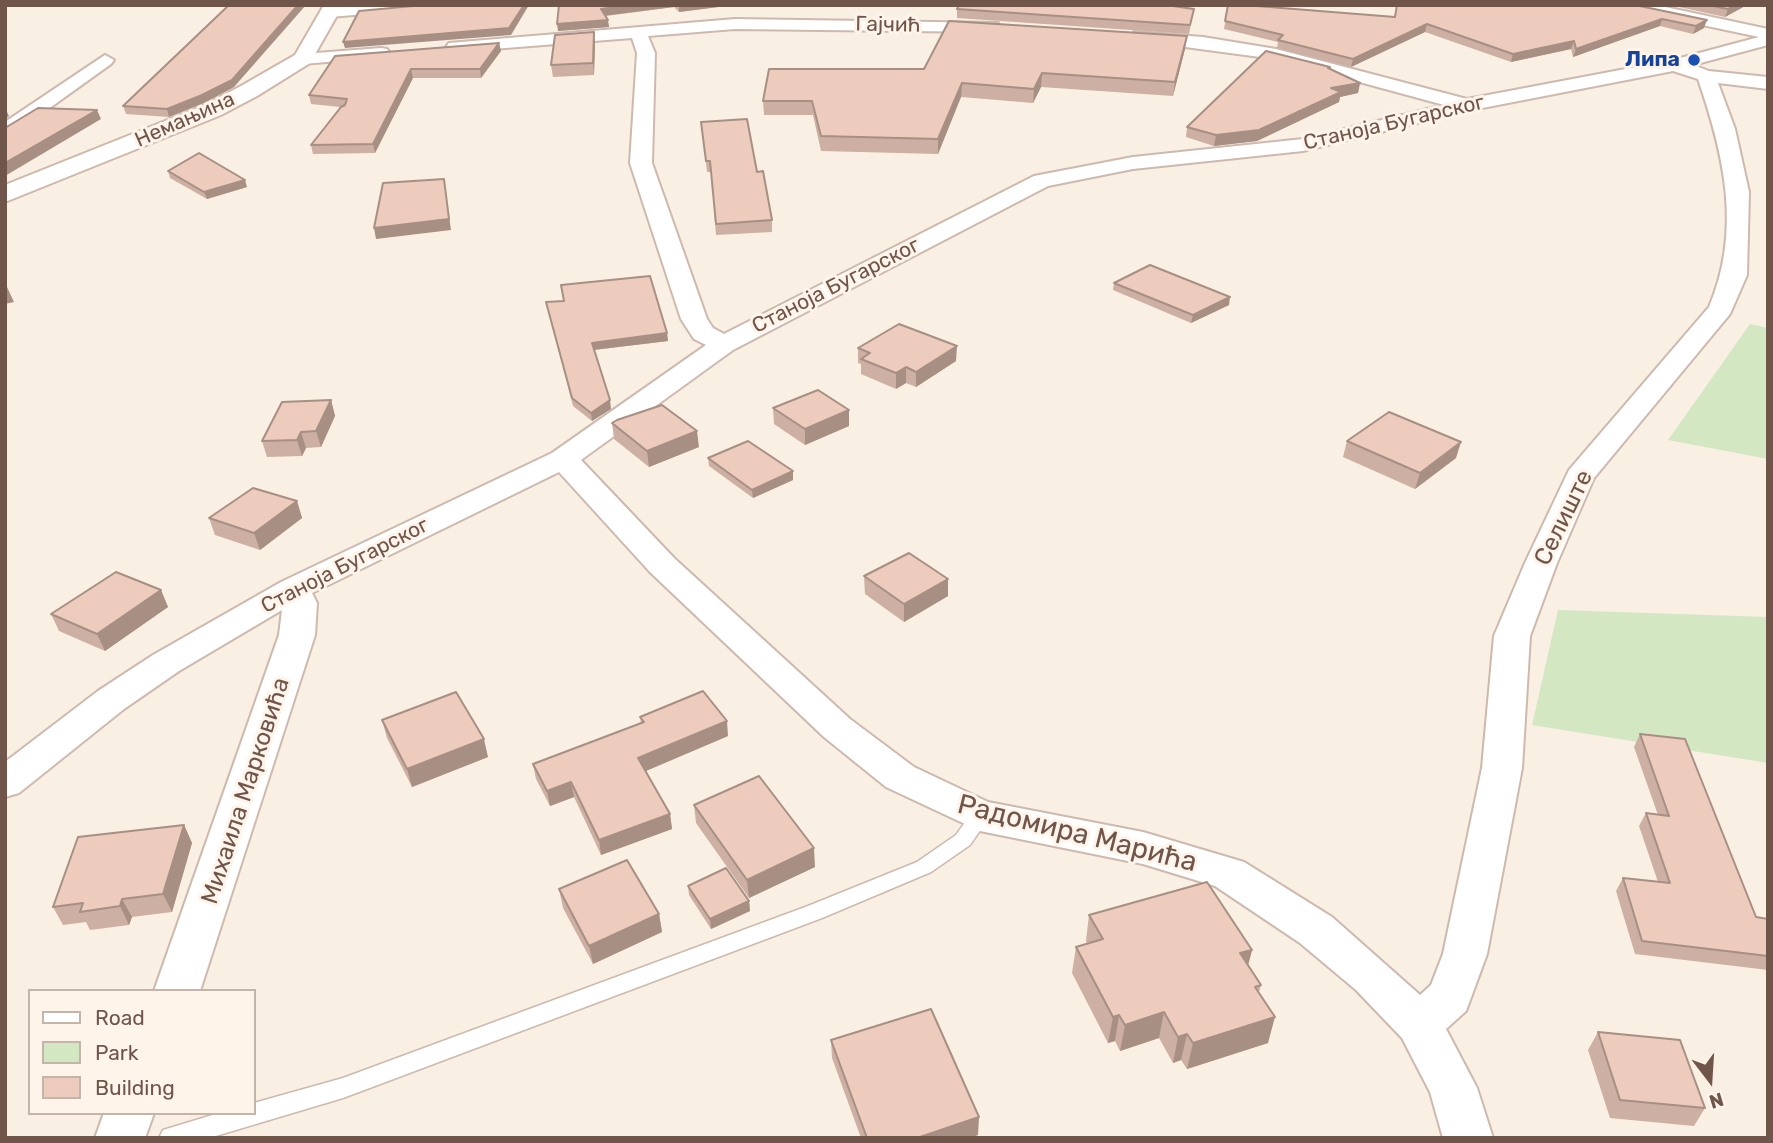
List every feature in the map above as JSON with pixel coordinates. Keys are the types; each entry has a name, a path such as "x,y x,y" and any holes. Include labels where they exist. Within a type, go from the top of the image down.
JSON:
{"street":[{"path":"303,59 332,9 414,5"},
{"path":"722,5 735,24"},
{"path":"1632,5 1768,34"},
{"name":"Гајчић","path":"442,48 735,24 1011,28"},
{"path":"638,32 646,53 641,163 694,319 703,332 724,344"},
{"path":"1119,35 1256,50 1467,105"},
{"name":"Станоја Бугарског","path":"5,783 111,700 166,663 293,589 563,459 724,344 1042,181 1133,163 1303,145 1467,105 1674,65 1768,40"},
{"path":"303,59 401,51"},
{"name":"Немањина","path":"9,191 213,110 303,59"},
{"path":"5,131 105,61"},
{"path":"1674,65 1706,76 1768,83"},
{"name":"Селиште","path":"1419,1024 1450,997 1465,954 1502,768 1513,636 1541,564 1580,475 1721,309 1735,275 1738,192 1725,129 1706,76"},
{"name":"Радомира Марића","path":"563,459 662,565 837,728 900,777 980,816 1143,848 1229,874 1316,930 1372,977 1419,1024 1453,1088 1468,1138"},
{"name":"Михаила Марковића","path":"178,989 297,635 300,603 293,589"},
{"path":"120,1138 128,1115"}],"lane":[{"path":"256,1113 343,1088 815,912 924,867 962,840 980,816"},
{"path":"171,1138 250,1115"}],"green space":[{"path":"1750,324 1768,328 1768,459 1668,440"},
{"path":"1558,610 1768,617 1768,763 1532,725"}],"building":[{"path":"229,5 298,5 232,80 167,109 123,106"},
{"path":"415,5 524,5 509,28 343,42 359,11"},
{"path":"559,5 631,5 601,9 608,20 557,24"},
{"path":"959,5 1166,5 1194,9 1190,25 957,9"},
{"path":"1228,5 1395,17 1397,5 1635,5 1707,20 1696,26 1662,19 1576,49 1574,41 1513,54 1427,24 1353,59 1278,40 1283,35 1225,21"},
{"path":"1708,5 1736,5 1728,9"},
{"path":"949,21 1187,36 1175,82 1042,73 1034,89 962,83 938,139 821,136 812,101 763,101 769,69 924,69"},
{"path":"594,32 593,63 551,65 555,35"},
{"path":"499,43 480,69 411,69 373,144 311,145 345,105 347,99 309,95 335,56"},
{"path":"1266,51 1330,67 1328,68 1360,83 1331,88 1341,92 1259,130 1216,135 1187,127"},
{"path":"38,108 97,110 5,163 5,128"},
{"path":"747,119 757,172 763,171 772,220 716,224 710,161 706,161 701,122"},
{"path":"199,153 245,180 204,192 168,171"},
{"path":"444,179 449,219 374,228 383,183"},
{"path":"1150,265 1230,297 1193,315 1114,283"},
{"path":"650,276 667,333 592,343 610,400 591,413 572,398 546,302 564,301 561,285"},
{"path":"899,324 957,346 916,372 906,367 896,373 861,359 870,353 858,348"},
{"path":"818,390 849,410 805,429 773,408"},
{"path":"331,400 316,431 301,432 297,440 262,441 282,402"},
{"path":"662,405 697,431 647,451 612,423 617,420"},
{"path":"1389,412 1461,442 1420,473 1347,441"},
{"path":"748,441 793,471 752,490 708,458"},
{"path":"253,488 297,501 254,533 209,518"},
{"path":"909,553 948,579 904,604 864,576"},
{"path":"116,572 161,590 97,634 51,614"},
{"path":"703,691 727,721 638,758 670,814 599,840 571,782 547,791 533,764 644,722 640,717"},
{"path":"456,692 484,739 407,769 382,720"},
{"path":"1640,734 1685,739 1756,917 1768,919 1768,956 1642,941 1623,878 1670,883 1646,813 1669,816"},
{"path":"759,776 814,848 747,880 694,805"},
{"path":"184,825 163,894 122,899 120,906 80,912 83,903 53,907 78,837"},
{"path":"627,860 659,914 589,946 559,889"},
{"path":"726,868 749,901 710,919 688,886"},
{"path":"1207,882 1252,950 1240,953 1261,985 1255,987 1275,1017 1193,1043 1187,1034 1178,1037 1164,1012 1125,1025 1119,1015 1113,1017 1076,947 1103,939 1089,915"},
{"path":"931,1009 979,1117 917,1138 867,1138 831,1040"},
{"path":"1598,1032 1680,1040 1705,1108 1620,1100"}],"place":[{"name":"Липа","path":"1694,60"}]}
